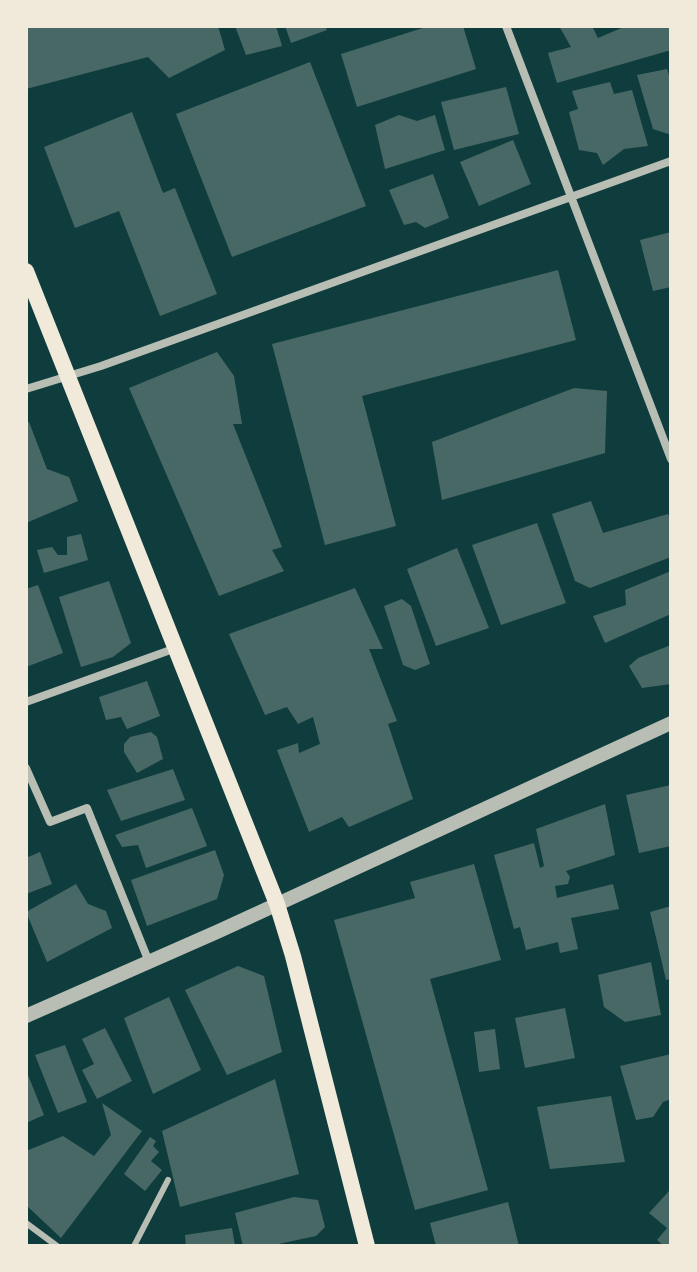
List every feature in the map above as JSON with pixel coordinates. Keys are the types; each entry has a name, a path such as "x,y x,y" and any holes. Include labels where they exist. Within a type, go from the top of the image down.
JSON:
{"main road":[{"path":"26,271 277,904 367,1246"}],"street":[{"path":"506,26 671,459"},
{"path":"26,389 671,161"},
{"path":"26,702 177,647"},
{"path":"26,1016 671,723"},
{"path":"26,768 50,822 87,808 149,962"}],"lane":[{"path":"134,1246 168,1180"},
{"path":"26,1223 57,1246"}],"building":[{"path":"26,26 218,26 225,50 169,78 148,57 26,89"},
{"path":"235,26 276,26 282,46 246,55"},
{"path":"285,26 325,26 327,30 291,43"},
{"path":"429,26 463,26 476,69 357,107 341,54"},
{"path":"559,26 592,26 598,38 626,26 671,26 671,50 557,83 548,53 571,47"},
{"path":"310,62 366,206 232,257 176,114"},
{"path":"667,69 671,81 671,133 668,134 653,129 637,75"},
{"path":"610,82 614,94 632,90 648,146 624,149 603,165 597,153 579,150 569,112 578,109 572,91"},
{"path":"506,87 519,134 454,150 441,102"},
{"path":"132,112 163,193 175,188 217,294 160,316 119,211 75,228 44,147"},
{"path":"399,115 417,121 435,115 445,150 385,169 375,125"},
{"path":"513,140 531,184 479,206 460,162"},
{"path":"433,174 449,218 425,228 416,222 404,225 389,190"},
{"path":"671,232 671,287 653,291 640,240"},
{"path":"558,270 576,340 362,396 396,526 325,545 272,344"},
{"path":"217,352 234,376 242,424 233,424 282,547 272,550 284,571 219,596 129,388"},
{"path":"574,388 607,391 605,453 442,500 432,442"},
{"path":"29,422 47,469 69,477 78,501 26,523 26,423"},
{"path":"591,501 603,533 668,514 671,522 671,557 590,588 575,581 552,514"},
{"path":"537,523 566,603 501,625 472,545"},
{"path":"81,534 88,560 44,573 37,550 52,547 58,555 67,555 67,537"},
{"path":"457,548 489,628 436,646 407,569"},
{"path":"671,571 671,614 605,643 593,616 626,605 625,590"},
{"path":"109,581 131,643 113,657 81,667 59,597"},
{"path":"38,585 63,653 26,667 26,589"},
{"path":"355,588 383,649 369,649 397,721 388,724 413,799 349,827 342,817 309,832 277,750 298,743 299,753 320,744 313,717 298,724 287,707 265,715 229,634"},
{"path":"402,599 411,606 430,664 415,670 403,665 384,606"},
{"path":"671,645 671,684 642,688 629,666 638,658"},
{"path":"147,681 160,716 127,729 121,717 106,720 99,697"},
{"path":"151,732 157,737 163,759 137,773 124,752 124,744 130,737"},
{"path":"173,769 185,800 121,821 107,790"},
{"path":"671,785 671,846 639,853 626,795"},
{"path":"605,804 615,855 566,871 570,877 568,884 555,886 557,898 613,884 619,909 571,918 578,949 560,953 558,942 526,950 520,927 514,929 494,855 534,843 540,868 544,866 536,829"},
{"path":"192,808 207,846 146,868 138,845 122,847 115,835"},
{"path":"215,850 224,875 217,899 147,926 131,880"},
{"path":"40,852 52,884 26,894 26,858"},
{"path":"474,864 501,960 430,979 488,1190 415,1210 334,920 415,898 410,882"},
{"path":"76,884 88,904 106,911 112,928 47,962 26,912"},
{"path":"671,906 671,979 666,980 650,912"},
{"path":"651,962 661,1015 625,1022 604,1007 598,975"},
{"path":"238,966 264,976 282,1052 227,1075 185,990"},
{"path":"169,997 201,1070 153,1094 124,1018"},
{"path":"565,1008 575,1058 525,1068 515,1018"},
{"path":"105,1028 132,1081 97,1099 82,1070 94,1064 82,1039"},
{"path":"495,1029 500,1069 479,1072 474,1032"},
{"path":"65,1045 87,1102 58,1113 35,1055"},
{"path":"671,1054 671,1099 663,1102 653,1117 636,1120 620,1066"},
{"path":"26,1070 44,1115 26,1123"},
{"path":"275,1079 299,1174 180,1207 162,1131"},
{"path":"611,1096 625,1162 550,1169 537,1107"},
{"path":"102,1103 142,1131 61,1238 26,1205 26,1151 63,1136 94,1156 111,1135"},
{"path":"150,1137 156,1141 153,1146 159,1152 151,1161 162,1170 145,1191 124,1174"},
{"path":"669,1191 671,1246 664,1246 657,1240 667,1228 649,1213"},
{"path":"294,1197 318,1200 325,1227 316,1236 269,1246 243,1246 235,1213"},
{"path":"508,1202 519,1246 436,1246 430,1223"},
{"path":"232,1228 235,1246 186,1246 185,1235"}]}
